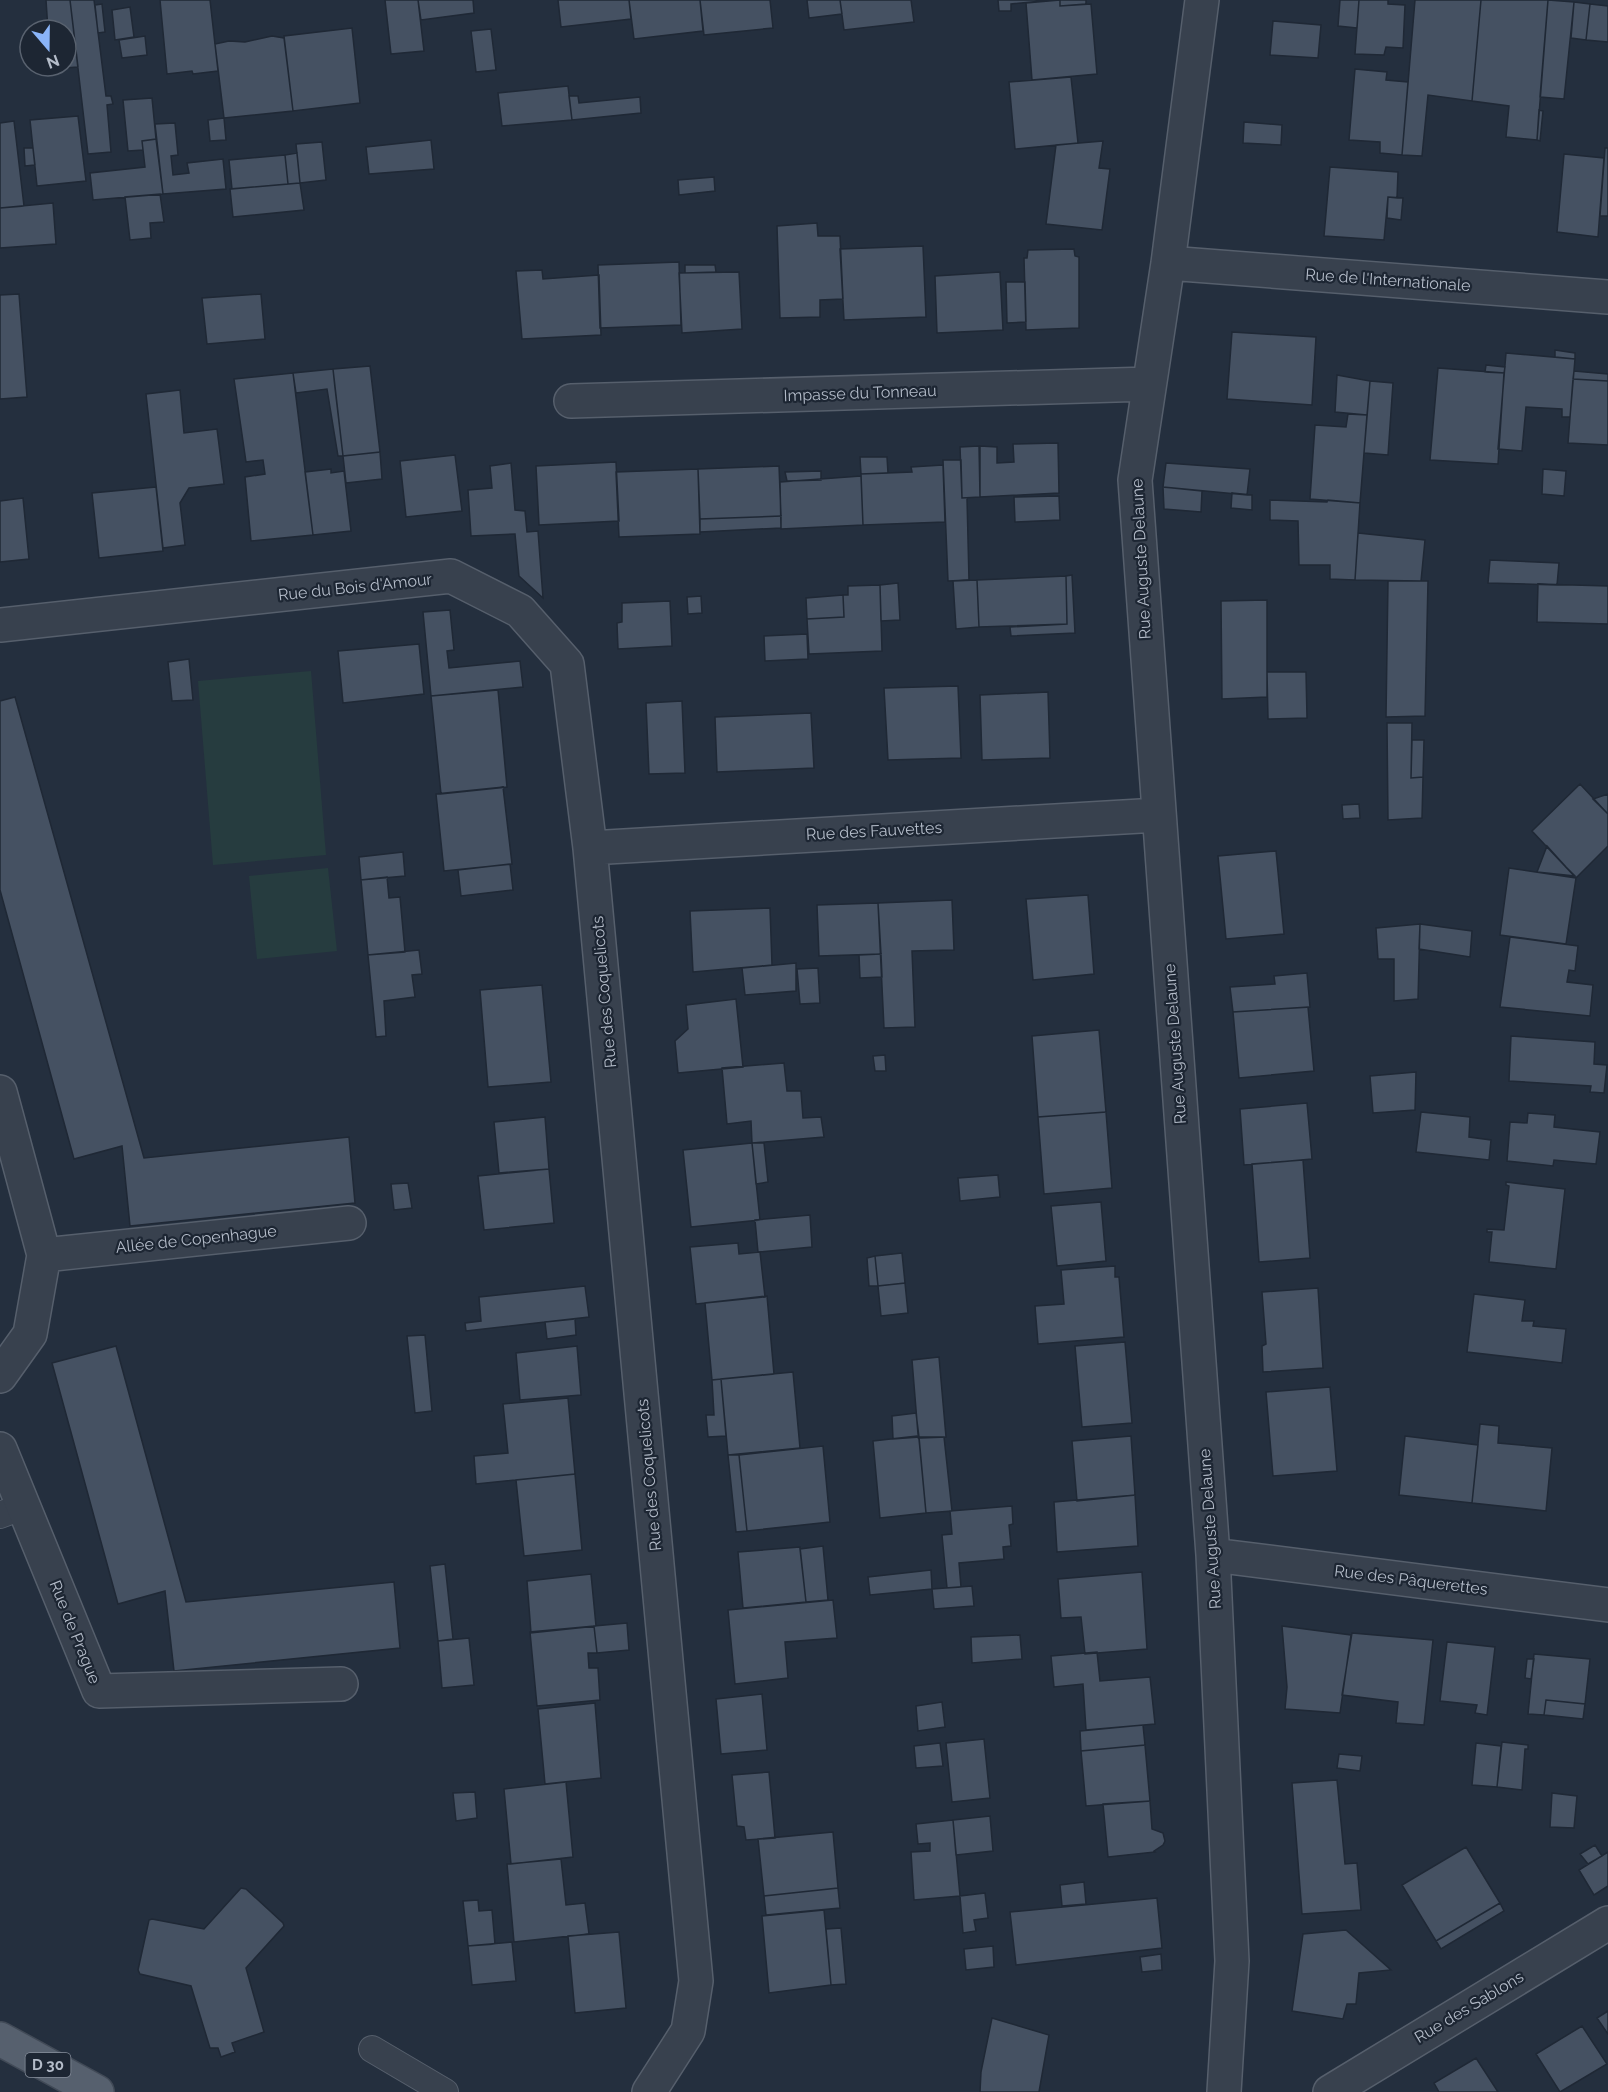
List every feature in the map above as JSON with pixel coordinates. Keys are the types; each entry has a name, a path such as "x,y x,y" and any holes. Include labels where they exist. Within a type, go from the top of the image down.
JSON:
{"main road":[{"name":"D 30","path":"0,2039 97,2092"}],"street":[{"name":"Rue Auguste Delaune","path":"1202,0 1168,263 1135,480 1213,1555 1232,1961 1224,2092"},
{"name":"Rue de l'Internationale","path":"1168,263 1608,297"},
{"name":"Impasse du Tonneau","path":"571,401 1149,384"},
{"name":"Rue du Bois d'Amour","path":"0,626 451,576 520,610 567,664 590,848"},
{"name":"Rue des Fauvettes","path":"590,848 1158,814"},
{"name":"Rue des Coquelicots","path":"590,848 696,1981 687,2031 649,2092"},
{"path":"0,1092 44,1255 30,1334 0,1376"},
{"name":"Allée de Copenhague","path":"44,1255 349,1223"},
{"name":"Rue de Prague","path":"0,1449 12,1510 99,1691 341,1684"},
{"name":"Rue des Pâquerettes","path":"1213,1555 1608,1605"},
{"name":"Rue des Sablons","path":"1330,2092 1608,1923"}],"lane":[{"path":"372,2049 445,2092"}],"green space":[{"path":"311,671 326,855 213,865 198,681"},
{"path":"328,868 337,951 257,959 249,876"}],"building":[{"path":"46,0 70,0 72,18 47,18"},
{"path":"70,0 94,0 106,96 111,96 113,104 107,105 111,152 88,154 78,68 78,18 72,18"},
{"path":"160,0 210,0 218,71 167,74"},
{"path":"385,0 418,0 424,51 391,54"},
{"path":"418,0 473,0 474,13 421,20"},
{"path":"558,0 629,0 631,19 561,27"},
{"path":"629,0 700,0 703,31 634,39"},
{"path":"700,0 770,0 773,28 704,35"},
{"path":"807,0 840,0 842,14 809,18"},
{"path":"840,0 911,0 914,22 844,30"},
{"path":"998,0 1052,0 1011,4 1011,11 999,11"},
{"path":"1060,0 1086,0 1086,4 1060,6"},
{"path":"1060,0 1060,6 1091,4 1097,74 1032,80 1026,3"},
{"path":"1340,0 1359,0 1357,28 1338,26"},
{"path":"1359,0 1388,0 1388,4 1405,5 1403,48 1386,47 1384,55 1355,54"},
{"path":"1415,0 1481,0 1472,101 1428,95 1422,156 1402,155"},
{"path":"1481,0 1548,0 1537,140 1506,137 1509,106 1472,101"},
{"path":"1548,0 1574,2 1564,99 1540,97"},
{"path":"1574,2 1590,4 1586,40 1571,38"},
{"path":"102,4 105,32 98,33 95,5"},
{"path":"1590,4 1608,6 1608,42 1586,40"},
{"path":"130,7 134,37 115,40 112,10"},
{"path":"1273,21 1321,25 1318,58 1270,55"},
{"path":"352,28 360,103 293,111 284,36"},
{"path":"491,29 496,70 476,72 471,31"},
{"path":"145,36 147,55 122,58 119,40"},
{"path":"272,36 284,38 293,111 224,118 215,44 229,41 245,42"},
{"path":"1355,69 1387,72 1386,80 1408,82 1402,155 1380,153 1380,142 1349,140"},
{"path":"1071,77 1078,143 1015,149 1009,82"},
{"path":"568,86 572,120 502,126 498,93"},
{"path":"569,96 578,96 579,103 640,97 641,113 572,120"},
{"path":"152,98 156,139 142,141 143,150 128,151 123,100"},
{"path":"1539,110 1543,111 1540,141 1537,140"},
{"path":"78,116 86,181 37,186 30,120"},
{"path":"224,118 226,140 210,141 208,120"},
{"path":"14,121 24,206 0,208 0,123"},
{"path":"1244,122 1282,125 1281,145 1243,143"},
{"path":"175,123 178,155 171,156 173,175 189,173 187,163 223,159 226,189 163,194 155,124"},
{"path":"156,139 163,194 93,200 90,173 145,167 142,141"},
{"path":"431,140 434,169 369,174 366,147"},
{"path":"1103,141 1099,168 1110,169 1102,230 1046,224 1056,145"},
{"path":"322,142 326,180 300,183 296,144"},
{"path":"24,148 33,148 35,165 25,166"},
{"path":"1605,148 1608,148 1608,216 1600,216"},
{"path":"297,153 300,183 288,184 285,155"},
{"path":"1564,154 1604,158 1598,237 1557,232"},
{"path":"285,155 288,184 232,189 229,160"},
{"path":"1330,167 1398,172 1397,198 1388,197 1384,240 1324,236"},
{"path":"714,177 715,191 679,195 678,180"},
{"path":"300,183 304,210 233,217 230,189"},
{"path":"160,194 164,222 150,223 151,238 130,240 125,197"},
{"path":"1388,197 1403,198 1401,220 1387,218"},
{"path":"53,203 56,244 0,248 0,208"},
{"path":"817,223 818,236 840,236 843,299 820,300 820,317 780,318 777,226"},
{"path":"923,246 926,317 844,320 840,249"},
{"path":"1074,249 1075,256 1079,257 1079,328 1026,330 1024,258 1027,258 1028,250"},
{"path":"679,262 681,325 600,328 598,265"},
{"path":"685,265 715,265 716,272 685,273"},
{"path":"542,270 543,279 599,275 601,335 522,339 516,271"},
{"path":"739,272 742,329 682,333 679,273"},
{"path":"1000,272 1003,330 937,333 935,276"},
{"path":"1006,282 1025,282 1026,322 1007,323"},
{"path":"19,294 27,397 0,399 0,295"},
{"path":"261,294 265,339 207,344 202,298"},
{"path":"1232,332 1316,337 1312,405 1227,399"},
{"path":"1555,350 1575,353 1575,359 1555,357"},
{"path":"1506,353 1575,359 1570,417 1562,417 1562,409 1526,407 1522,451 1498,449"},
{"path":"1486,365 1505,367 1504,373 1485,372"},
{"path":"370,366 380,452 343,456 333,369"},
{"path":"1438,368 1504,373 1498,464 1430,460"},
{"path":"333,369 343,456 338,456 327,389 296,393 293,373"},
{"path":"1574,371 1608,374 1608,381 1573,379"},
{"path":"293,373 313,535 251,541 245,477 265,474 263,460 246,462 234,379"},
{"path":"1337,375 1370,381 1367,415 1335,412"},
{"path":"1573,379 1608,381 1608,445 1568,443"},
{"path":"1370,381 1393,383 1388,455 1364,453"},
{"path":"180,390 184,433 217,429 224,484 189,488 180,503 185,545 163,548 146,394"},
{"path":"1348,414 1367,415 1360,503 1310,499 1315,425 1346,427"},
{"path":"1058,443 1059,493 980,497 980,446 997,447 997,463 1014,462 1013,444"},
{"path":"979,446 980,497 962,498 960,447"},
{"path":"380,452 382,479 346,483 343,456"},
{"path":"455,455 462,511 406,517 400,461"},
{"path":"860,457 887,457 888,473 861,474"},
{"path":"943,460 961,460 962,498 967,498 969,580 948,581"},
{"path":"616,462 619,521 539,525 536,466"},
{"path":"511,463 515,510 525,511 527,532 538,531 543,598 519,576 515,534 471,536 468,490 492,488 490,466"},
{"path":"1166,463 1250,469 1247,495 1163,487"},
{"path":"943,465 945,522 863,525 861,474 912,472 911,467"},
{"path":"779,466 781,516 700,519 698,469"},
{"path":"331,469 331,473 344,471 351,531 313,535 305,472"},
{"path":"698,469 700,534 619,537 616,472"},
{"path":"1543,469 1566,471 1564,496 1542,494"},
{"path":"821,471 821,480 787,481 785,472"},
{"path":"861,476 863,525 781,529 780,482"},
{"path":"156,487 163,551 99,558 92,493"},
{"path":"1163,487 1202,491 1201,512 1164,509"},
{"path":"1232,493 1252,495 1252,510 1231,508"},
{"path":"1059,496 1060,520 1015,522 1014,497"},
{"path":"23,498 29,559 0,562 0,501"},
{"path":"1270,500 1327,502 1328,500 1360,503 1355,580 1330,579 1330,565 1299,565 1298,521 1270,520"},
{"path":"781,516 781,528 700,532 700,519"},
{"path":"1358,533 1425,540 1421,581 1355,580"},
{"path":"1490,560 1559,563 1557,585 1488,583"},
{"path":"1072,575 1075,633 1011,636 1010,627 1067,624 1066,576"},
{"path":"1066,576 1067,624 979,627 977,580"},
{"path":"977,580 979,627 956,629 953,581"},
{"path":"1388,581 1428,581 1425,716 1386,717"},
{"path":"898,583 900,620 881,621 880,585"},
{"path":"1538,584 1608,586 1608,624 1537,622"},
{"path":"880,585 882,651 809,654 807,619 844,617 843,595 848,595 848,586"},
{"path":"843,595 844,617 807,619 806,598"},
{"path":"701,596 702,613 688,614 687,597"},
{"path":"1267,600 1267,697 1222,699 1221,601"},
{"path":"670,601 672,646 618,649 617,623 622,622 622,603"},
{"path":"450,610 454,650 447,651 449,668 520,661 523,687 431,696 423,612"},
{"path":"807,634 808,659 765,661 764,636"},
{"path":"419,644 424,694 343,703 338,651"},
{"path":"189,659 193,700 172,701 168,662"},
{"path":"1267,672 1306,672 1307,718 1268,719"},
{"path":"958,686 961,758 888,760 884,688"},
{"path":"498,690 507,787 441,794 431,696"},
{"path":"1048,692 1050,758 982,760 980,695"},
{"path":"15,697 144,1158 349,1137 355,1203 130,1226 122,1146 74,1159 0,890 0,701"},
{"path":"682,701 685,773 649,774 646,703"},
{"path":"811,713 814,768 717,772 715,717"},
{"path":"1387,723 1412,723 1411,778 1423,777 1422,818 1388,820"},
{"path":"1412,740 1424,740 1423,777 1411,778"},
{"path":"1580,784 1608,814 1608,846 1576,878 1532,831"},
{"path":"503,787 512,864 444,871 436,794"},
{"path":"1608,794 1608,814 1593,799"},
{"path":"1359,804 1360,818 1343,819 1342,805"},
{"path":"1547,846 1566,867 1575,876 1537,872"},
{"path":"1276,851 1284,934 1226,939 1218,856"},
{"path":"403,852 405,876 361,880 359,857"},
{"path":"510,864 513,890 461,896 458,870"},
{"path":"1509,868 1576,878 1566,944 1500,935"},
{"path":"387,877 389,898 400,897 405,952 368,955 361,880"},
{"path":"1088,895 1094,974 1033,980 1026,899"},
{"path":"952,900 954,950 912,951 915,1027 884,1028 878,903"},
{"path":"878,903 881,954 819,956 817,905"},
{"path":"770,908 772,965 693,972 690,911"},
{"path":"1420,924 1472,931 1470,957 1419,949"},
{"path":"1420,924 1418,999 1394,1001 1394,959 1378,959 1376,928"},
{"path":"1510,937 1578,946 1575,971 1569,970 1567,982 1593,985 1590,1016 1500,1007"},
{"path":"419,950 422,974 412,975 415,997 384,1001 386,1036 376,1037 368,955"},
{"path":"881,954 882,977 860,978 859,955"},
{"path":"796,963 796,991 745,995 742,968"},
{"path":"818,968 820,1003 800,1004 797,969"},
{"path":"1307,973 1310,1007 1233,1012 1230,987 1275,984 1274,976"},
{"path":"542,985 551,1082 488,1087 480,990"},
{"path":"736,999 743,1067 678,1073 675,1041 688,1029 686,1005"},
{"path":"1308,1007 1314,1071 1239,1078 1233,1012"},
{"path":"1099,1030 1106,1112 1038,1117 1032,1036"},
{"path":"1511,1036 1595,1042 1594,1064 1607,1065 1604,1093 1590,1092 1591,1086 1509,1081"},
{"path":"885,1055 886,1071 875,1071 873,1056"},
{"path":"784,1063 787,1091 801,1091 803,1118 821,1117 824,1137 752,1143 751,1121 727,1124 722,1068"},
{"path":"1416,1072 1415,1110 1373,1113 1370,1076"},
{"path":"1307,1103 1312,1159 1244,1165 1240,1109"},
{"path":"1106,1112 1112,1188 1044,1194 1038,1117"},
{"path":"1421,1112 1470,1117 1469,1137 1491,1140 1489,1160 1416,1152"},
{"path":"1528,1113 1555,1115 1554,1127 1600,1132 1596,1164 1554,1160 1553,1166 1507,1161 1510,1122 1527,1123"},
{"path":"545,1117 549,1169 499,1173 494,1122"},
{"path":"752,1143 760,1220 691,1227 683,1150"},
{"path":"752,1143 764,1143 768,1182 756,1184"},
{"path":"1303,1160 1310,1258 1259,1262 1252,1164"},
{"path":"549,1169 554,1223 484,1230 478,1176"},
{"path":"998,1175 1000,1197 960,1201 958,1178"},
{"path":"1506,1182 1565,1189 1556,1269 1489,1262 1492,1232 1487,1232 1487,1229 1504,1230 1509,1186"},
{"path":"408,1183 412,1208 394,1210 391,1184"},
{"path":"1101,1202 1106,1261 1057,1266 1051,1206"},
{"path":"810,1215 812,1247 758,1252 755,1220"},
{"path":"738,1243 739,1254 760,1252 765,1297 696,1304 690,1247"},
{"path":"902,1253 905,1283 878,1286 875,1256"},
{"path":"875,1256 878,1286 869,1286 867,1258"},
{"path":"1115,1266 1115,1277 1119,1277 1124,1337 1038,1344 1035,1306 1064,1304 1061,1270"},
{"path":"905,1283 908,1313 881,1316 878,1286"},
{"path":"585,1286 589,1317 466,1331 465,1323 481,1321 479,1297"},
{"path":"1318,1288 1323,1368 1263,1372 1262,1346 1266,1344 1262,1292"},
{"path":"1474,1294 1525,1300 1522,1321 1534,1321 1533,1326 1566,1329 1562,1363 1467,1352"},
{"path":"767,1296 774,1374 712,1380 705,1303"},
{"path":"575,1319 576,1335 547,1339 545,1322"},
{"path":"425,1335 432,1411 415,1413 407,1336"},
{"path":"1125,1342 1132,1423 1082,1427 1075,1346"},
{"path":"116,1346 186,1602 394,1582 400,1648 174,1671 165,1591 118,1604 52,1363"},
{"path":"577,1346 581,1395 520,1400 516,1353"},
{"path":"939,1357 946,1437 921,1438 918,1434 912,1360"},
{"path":"793,1372 800,1448 728,1455 721,1379"},
{"path":"721,1379 726,1436 708,1437 706,1415 714,1415 712,1380"},
{"path":"1330,1387 1337,1471 1273,1476 1266,1392"},
{"path":"568,1398 575,1474 476,1484 474,1456 508,1453 503,1404"},
{"path":"916,1413 919,1437 893,1439 892,1416"},
{"path":"1480,1424 1499,1426 1498,1443 1552,1448 1546,1511 1472,1503"},
{"path":"917,1436 926,1513 880,1518 873,1441"},
{"path":"1131,1436 1135,1495 1077,1501 1072,1441"},
{"path":"1405,1436 1478,1445 1472,1503 1399,1495"},
{"path":"919,1437 944,1437 952,1511 926,1513"},
{"path":"823,1446 830,1522 747,1531 739,1455"},
{"path":"728,1455 739,1455 747,1531 736,1532"},
{"path":"575,1474 582,1550 524,1556 516,1480"},
{"path":"1135,1495 1138,1546 1057,1552 1054,1502"},
{"path":"1012,1506 1013,1524 1009,1525 1011,1546 1003,1547 1004,1559 959,1563 961,1587 947,1588 942,1535 952,1534 950,1511"},
{"path":"823,1546 828,1600 806,1602 800,1549"},
{"path":"800,1547 806,1602 743,1608 738,1552"},
{"path":"445,1564 453,1639 438,1641 430,1566"},
{"path":"931,1570 932,1589 870,1595 868,1577"},
{"path":"1142,1572 1147,1649 1085,1654 1081,1617 1061,1618 1058,1579"},
{"path":"591,1574 596,1626 531,1633 527,1581"},
{"path":"972,1586 974,1606 934,1609 932,1589"},
{"path":"833,1600 837,1638 785,1642 788,1678 735,1684 728,1610"},
{"path":"627,1623 629,1650 597,1653 594,1626"},
{"path":"594,1626 597,1653 588,1653 589,1668 598,1668 600,1700 537,1706 530,1632"},
{"path":"1282,1626 1351,1635 1340,1713 1285,1709 1287,1687"},
{"path":"1352,1633 1433,1640 1424,1725 1396,1723 1398,1702 1342,1695"},
{"path":"1020,1635 1022,1659 972,1663 971,1637"},
{"path":"469,1638 474,1685 442,1688 438,1641"},
{"path":"1447,1642 1495,1647 1487,1715 1475,1713 1477,1705 1440,1701"},
{"path":"1097,1652 1100,1681 1150,1677 1155,1724 1086,1730 1083,1684 1054,1687 1051,1656"},
{"path":"1534,1654 1590,1659 1585,1704 1546,1700 1544,1715 1528,1714"},
{"path":"1527,1659 1534,1659 1531,1679 1525,1678"},
{"path":"762,1694 767,1750 721,1754 716,1699"},
{"path":"1546,1700 1585,1704 1583,1719 1544,1715"},
{"path":"942,1702 945,1727 918,1731 916,1706"},
{"path":"595,1703 601,1778 545,1784 538,1709"},
{"path":"1143,1725 1145,1745 1081,1751 1080,1731"},
{"path":"984,1739 990,1798 952,1802 946,1743"},
{"path":"1502,1742 1528,1745 1528,1749 1525,1749 1522,1790 1497,1787"},
{"path":"940,1743 943,1766 916,1768 914,1746"},
{"path":"1476,1743 1501,1746 1497,1787 1472,1785"},
{"path":"1145,1745 1150,1801 1086,1806 1081,1751"},
{"path":"1339,1754 1362,1756 1360,1771 1337,1768"},
{"path":"769,1772 775,1838 746,1840 744,1827 737,1826 732,1775"},
{"path":"1337,1780 1345,1864 1357,1863 1361,1910 1302,1914 1292,1783"},
{"path":"566,1782 573,1857 511,1864 504,1789"},
{"path":"475,1792 477,1818 456,1821 453,1793"},
{"path":"1552,1793 1577,1796 1574,1828 1550,1827"},
{"path":"1150,1801 1152,1829 1163,1833 1165,1841 1163,1845 1155,1852 1108,1857 1103,1804"},
{"path":"990,1816 993,1851 956,1855 953,1820"},
{"path":"953,1820 960,1896 914,1900 911,1852 930,1851 930,1843 918,1844 916,1824"},
{"path":"833,1832 838,1888 764,1896 758,1839"},
{"path":"1595,1845 1602,1856 1588,1864 1580,1854"},
{"path":"1466,1847 1500,1903 1436,1941 1402,1885"},
{"path":"1608,1852 1608,1886 1594,1895 1579,1870"},
{"path":"561,1859 566,1905 585,1903 589,1934 514,1942 507,1864"},
{"path":"1084,1882 1086,1904 1062,1906 1060,1885"},
{"path":"241,1888 246,1889 284,1926 246,1968 264,2032 232,2043 235,2052 221,2057 218,2048 210,2048 191,1986 140,1974 138,1970 149,1920 204,1929"},
{"path":"838,1888 840,1908 766,1915 764,1896"},
{"path":"985,1893 988,1918 974,1920 976,1931 963,1933 960,1896"},
{"path":"1157,1898 1162,1948 1016,1965 1010,1912"},
{"path":"478,1900 479,1911 492,1910 495,1944 468,1946 463,1901"},
{"path":"1500,1903 1504,1911 1441,1949 1436,1941"},
{"path":"824,1910 831,1985 769,1993 762,1916"},
{"path":"841,1928 846,1984 831,1985 826,1929"},
{"path":"1346,1930 1391,1970 1359,1973 1356,2004 1347,2004 1343,2019 1292,2011 1303,1934"},
{"path":"619,1932 626,2008 575,2013 568,1936"},
{"path":"512,1942 516,1981 472,1985 468,1946"},
{"path":"993,1946 994,1967 966,1970 964,1949"},
{"path":"1161,1954 1162,1970 1142,1972 1140,1957"},
{"path":"1608,2011 1608,2034 1597,2018"},
{"path":"992,2018 1049,2035 1039,2092 980,2092 981,2072"},
{"path":"1582,2026 1607,2064 1560,2092 1536,2054"},
{"path":"1476,2058 1498,2092 1439,2092 1434,2083"}]}
